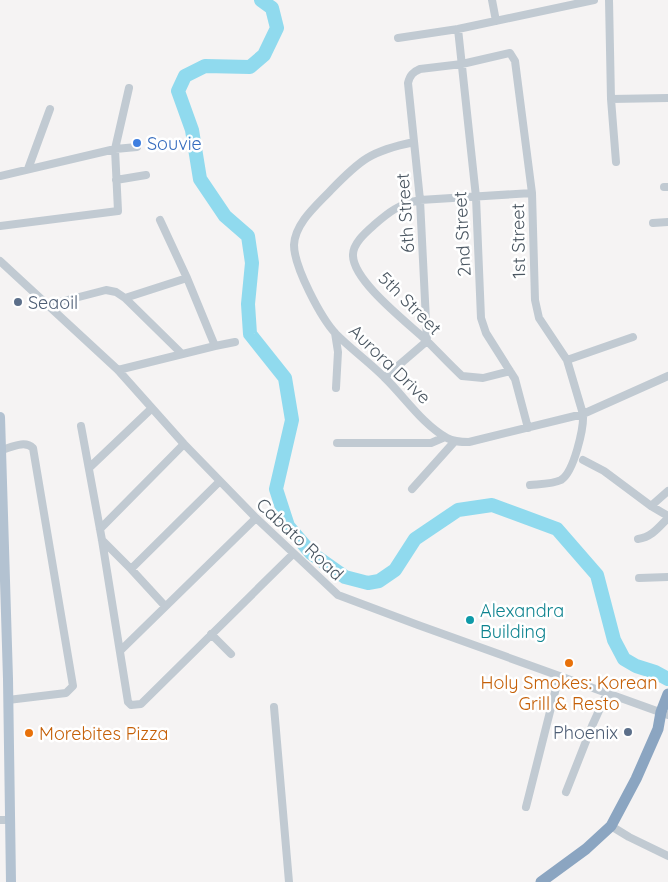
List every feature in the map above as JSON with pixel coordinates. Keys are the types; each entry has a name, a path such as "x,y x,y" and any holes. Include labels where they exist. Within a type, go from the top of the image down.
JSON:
{"highway":[{"path":"541,882 586,849 611,826 666,716 668,694"}],"main road":[{"path":"0,417 4,679 8,700 5,820 11,882"}],"street":[{"path":"492,0 496,21"},
{"path":"398,38 458,29 594,0"},
{"path":"609,0 611,99 616,162"},
{"name":"2nd Street","path":"458,29 476,197 481,318 486,333 517,384 528,428"},
{"name":"1st Street","path":"462,64 505,53 510,53 516,61 532,193 535,300 539,318 568,360 583,414"},
{"name":"6th Street","path":"427,341 420,200 408,83 409,76 414,72 462,64"},
{"path":"0,226 118,211 115,149 129,88"},
{"path":"611,99 668,98"},
{"path":"28,169 50,108"},
{"name":"Aurora Drive","path":"414,142 373,153 356,164 309,214 296,233 294,246 295,258 314,300 335,333 385,377 427,422 445,437 455,441 469,442 583,414 668,376"},
{"path":"0,176 115,149 137,147"},
{"path":"116,180 146,175"},
{"path":"420,200 532,193"},
{"name":"5th Street","path":"420,200 406,203 391,211 372,227 353,250 352,257 354,263 371,289 462,376 483,378 510,372"},
{"path":"160,220 187,278 215,346"},
{"path":"653,223 668,222"},
{"name":"Cabato Road","path":"0,261 118,370 184,444 256,518 333,591 342,597 666,716"},
{"path":"125,298 187,278"},
{"path":"48,305 106,290 116,292 125,298 181,353"},
{"path":"335,333 338,352 336,388"},
{"path":"568,360 633,337"},
{"path":"385,377 427,341"},
{"path":"118,370 181,353 235,342"},
{"path":"89,468 151,409"},
{"path":"530,485 554,482 566,475 581,437 584,422 583,414"},
{"path":"81,426 102,540 128,702 131,705 139,706 293,554"},
{"path":"336,443 431,443 445,437"},
{"path":"412,489 455,441"},
{"path":"2,450 24,444 28,444 33,448 73,686 66,693 8,700"},
{"path":"100,529 184,444"},
{"path":"583,460 604,471 668,517 653,533 638,539"},
{"path":"132,569 220,481"},
{"path":"652,506 668,491"},
{"path":"120,651 256,518"},
{"path":"102,540 132,569 165,606"},
{"path":"639,578 668,577"},
{"path":"211,634 231,654"},
{"path":"526,806 559,676"},
{"path":"566,792 607,693"},
{"path":"274,707 289,882"},
{"path":"611,826 668,856"}],"waterway":[{"path":"261,0 272,8 277,28 264,55 250,67 205,66 185,76 178,91 192,130 200,179 225,216 248,236 252,263 248,304 250,334 285,378 292,420 276,489 288,526 311,553 345,577 368,583 379,581 395,570 415,539 458,510 492,505 557,529 597,575 614,640 624,659 668,679"}],"place":[{"name":"Souvie","path":"137,143"},
{"name":"Seaoil","path":"18,302"},
{"name":"Alexandra Building","path":"470,620"},
{"name":"Holy Smokes: Korean Grill & Resto","path":"569,663"},
{"name":"Phoenix","path":"628,732"},
{"name":"Morebites Pizza","path":"29,733"}]}
